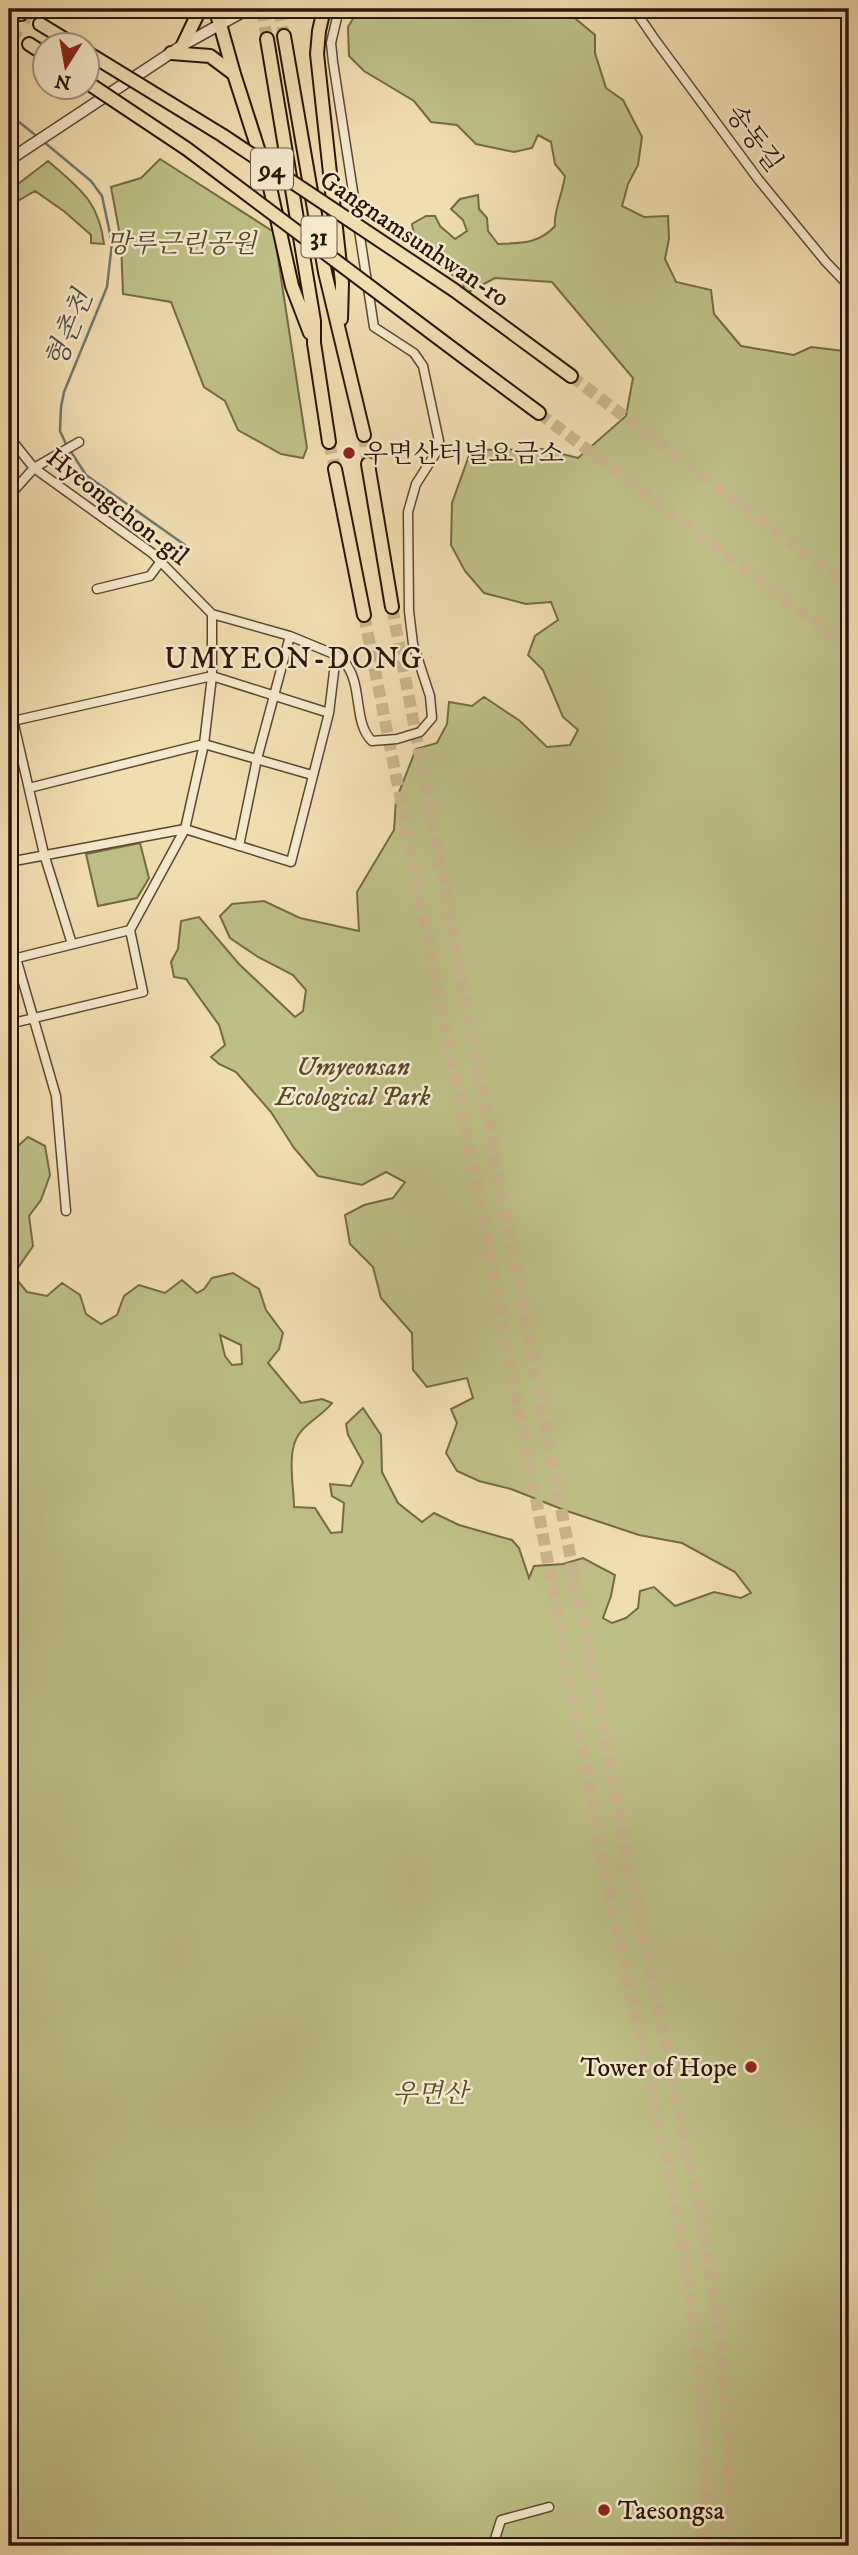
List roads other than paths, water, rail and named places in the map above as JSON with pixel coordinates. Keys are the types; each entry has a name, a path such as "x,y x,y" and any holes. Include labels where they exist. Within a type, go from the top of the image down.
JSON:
{"main road":[{"path":"183,45 200,9"},
{"path":"215,9 269,183 292,286 314,343"},
{"path":"324,9 317,54 342,283 341,340"},
{"path":"40,24 53,32"},
{"name":"31","path":"284,36 326,272 363,435"},
{"name":"31","path":"267,39 314,321 314,343 329,442"},
{"path":"171,53 210,55 234,74"},
{"name":"Gangnamsunhwan-ro","path":"102,61 222,135 454,290 571,376"},
{"name":"94","path":"102,92 187,149 539,413"},
{"path":"368,464 392,607"},
{"path":"335,469 364,615"}],"street":[{"path":"9,160 183,45 248,9"},
{"path":"9,1024 143,992 130,930 185,829 204,744 212,677 212,614 290,636 336,655 348,667 359,699 364,733 372,741 397,739 420,732 432,718 430,696 413,645 409,611 408,512 416,484 437,451 439,441 423,366 414,353 374,327 332,62 331,43 339,9"},
{"name":"송동길","path":"635,9 758,178 826,262 849,286"},
{"name":"Hyeongchon-gil","path":"9,438 34,468 152,553 212,614"},
{"path":"9,496 34,468 79,442"},
{"path":"97,589 150,576 161,561"},
{"path":"239,846 257,759 290,636"},
{"path":"9,862 185,829 291,862 329,713 336,655"},
{"path":"13,721 212,677 329,713"},
{"path":"9,703 44,855 72,944"},
{"path":"29,788 204,744 313,775"},
{"path":"12,959 130,930"},
{"path":"9,951 34,1018 56,1096 66,1211"},
{"path":"496,2546 494,2542 501,2520 549,2507"}],"waterway":[{"path":"755,9 769,13 780,9"},
{"name":"형촌천","path":"9,114 39,138"},
{"name":"형촌천","path":"44,142 91,181 102,196 112,243 107,287 64,392 60,431 86,475 185,545"}],"tunnel":[{"path":"262,9 267,39"},
{"path":"279,9 284,36"},
{"path":"21,14 40,24"},
{"path":"10,32 29,44"},
{"path":"571,376 849,587"},
{"path":"539,413 849,648"},
{"path":"364,435 368,464"},
{"path":"329,442 335,469"},
{"path":"392,607 597,1697 712,2281 720,2334 728,2440 723,2546"},
{"path":"364,615 491,1261 606,1875 659,2121 682,2244 705,2435 707,2481 702,2546"}],"place":[{"name":"우면산터널요금소","path":"349,453"},
{"name":"Tower of Hope","path":"751,2067"},
{"name":"Taesongsa","path":"604,2510"}],"district":[{"name":"UMYEON-DONG","path":"294,658"}],"park label":[{"name":"망루근린공원","path":"181,243"},
{"name":"Umyeonsan Ecological Park","path":"353,1081"},
{"name":"우면산","path":"430,2093"}]}
